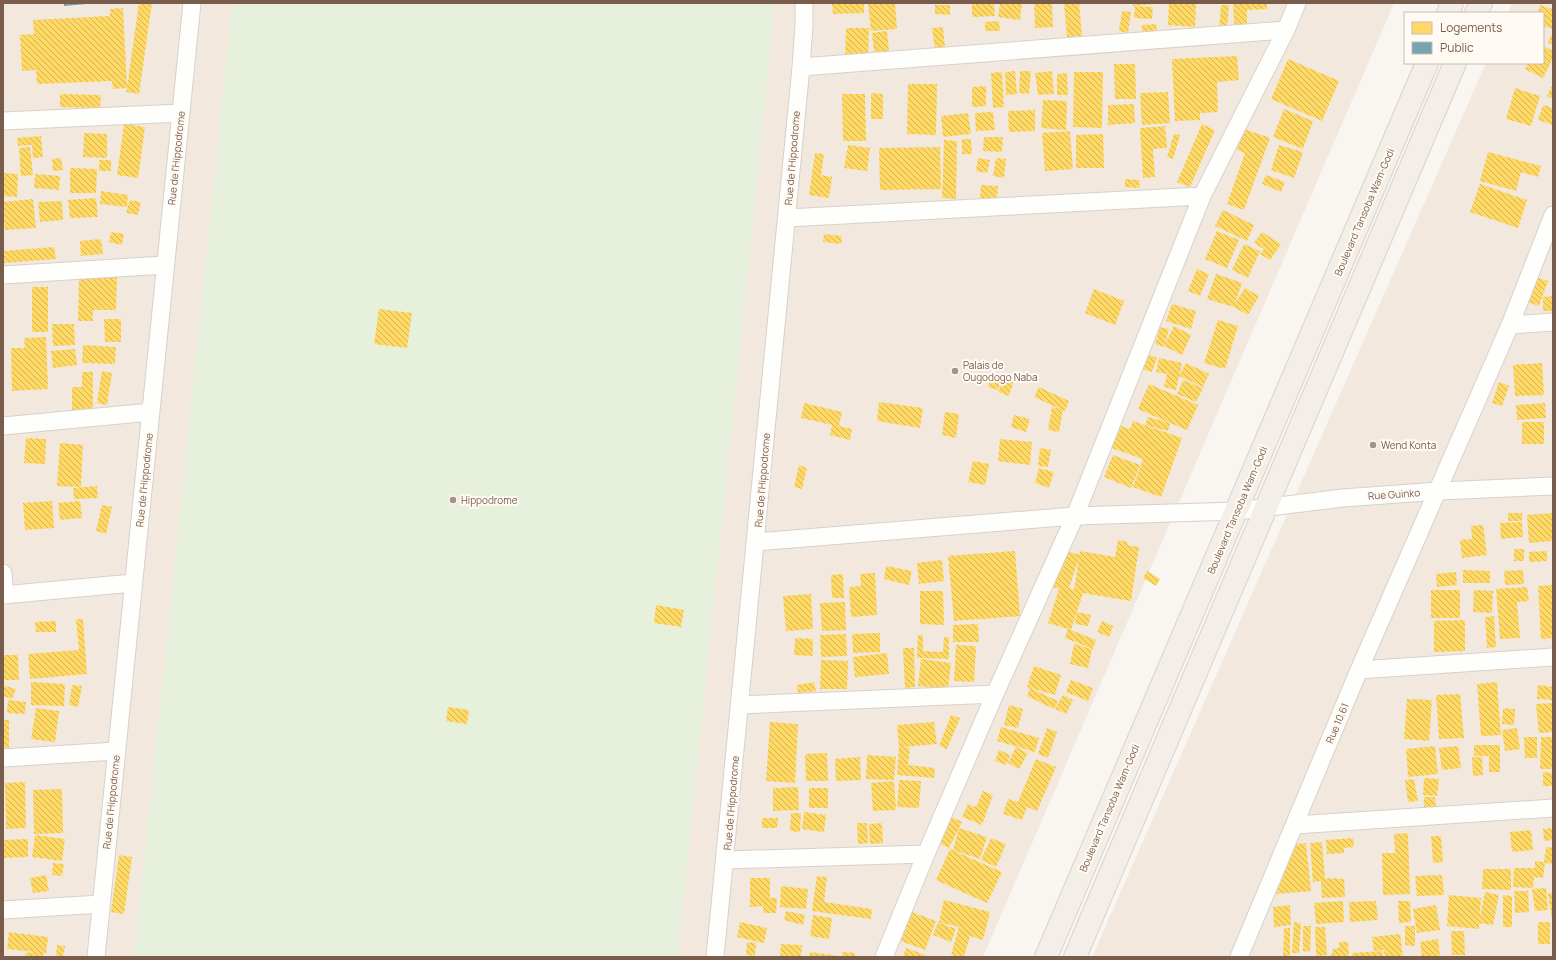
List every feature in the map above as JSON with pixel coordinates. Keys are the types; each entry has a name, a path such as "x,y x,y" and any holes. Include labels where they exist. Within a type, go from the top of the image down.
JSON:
{"main road":[{"path":"1476,12 1481,3"},
{"name":"Boulevard Tansoba Wam-Godi","path":"1046,957 1427,64"},
{"path":"1075,957 1454,64"}],"street":[{"name":"Rue de l'Hippodrome","path":"96,957 192,3"},
{"name":"Rue de l'Hippodrome","path":"715,957 726,860 787,218 801,67 804,3"},
{"path":"884,957 994,694 1076,516 1202,196 1286,30 1297,3"},
{"path":"801,67 1286,30"},
{"path":"3,121 181,113"},
{"path":"787,218 1202,196"},
{"name":"Rue 10.61","path":"1240,957 1359,670 1439,491 1510,325 1553,215"},
{"path":"3,276 165,265"},
{"path":"1510,325 1553,322"},
{"path":"3,426 151,412"},
{"name":"Rue Guinko","path":"756,542 1076,516 1237,511 1266,506 1343,498 1439,491 1553,486"},
{"path":"3,573 4,595 134,583"},
{"path":"1359,670 1553,657"},
{"path":"740,705 994,694"},
{"path":"3,758 116,751"},
{"path":"1295,825 1553,808"},
{"path":"726,860 926,854"},
{"path":"3,910 101,904"}],"shaded area":[{"path":"3,3 1394,3 983,957 3,957"},
{"path":"1512,3 1553,3 1553,957 1092,957 1486,64 1544,64 1544,12 1508,12"}],"green space":[{"name":"Hippodrome","path":"232,3 773,3 771,44 678,957 134,957"}],"building: Logements":[{"path":"139,3 152,3 139,94 126,92 127,88 113,89 112,81 37,84 36,70 22,71 20,35 34,34 33,20 110,16 110,9 123,8 127,87"},
{"path":"832,3 864,3 864,13 833,14"},
{"path":"868,3 895,3 897,29 871,31"},
{"path":"972,3 994,3 995,16 972,17"},
{"path":"1000,3 1022,3 1020,20 998,17"},
{"path":"1034,3 1052,3 1053,27 1035,28"},
{"path":"1064,3 1079,3 1082,36 1067,37"},
{"path":"1133,3 1152,3 1153,4 1133,6"},
{"path":"1169,3 1196,3 1195,27 1168,25"},
{"path":"1233,3 1267,3 1267,9 1247,10 1247,24 1234,24"},
{"path":"935,5 950,5 950,15 935,14"},
{"path":"1221,5 1229,5 1227,29 1219,29"},
{"path":"1540,5 1552,9 1553,6 1553,29 1544,26 1544,12 1538,12"},
{"path":"1135,6 1153,7 1152,19 1134,18"},
{"path":"1122,11 1131,12 1128,33 1119,31"},
{"path":"999,21 1000,31 985,31 985,22"},
{"path":"1156,24 1157,32 1142,34 1142,25"},
{"path":"943,27 945,48 935,49 932,28"},
{"path":"846,28 869,28 868,55 845,55"},
{"path":"887,31 889,51 874,52 872,33"},
{"path":"1553,31 1553,45 1548,43"},
{"path":"1544,46 1553,51 1553,58 1543,78 1525,69 1528,64 1544,64"},
{"path":"1237,56 1239,80 1217,82 1218,112 1200,113 1200,120 1175,121 1172,59"},
{"path":"1288,59 1339,81 1322,121 1271,99"},
{"path":"1114,64 1135,64 1136,99 1115,99"},
{"path":"1015,71 1017,94 1006,95 1005,72"},
{"path":"1020,71 1031,71 1029,94 1019,93"},
{"path":"1052,71 1054,94 1038,95 1035,73"},
{"path":"1002,72 1004,107 993,108 991,73"},
{"path":"1074,72 1103,72 1102,128 1073,127"},
{"path":"1067,73 1068,95 1057,95 1057,74"},
{"path":"908,84 937,84 936,135 907,134"},
{"path":"1553,84 1553,99 1547,96"},
{"path":"986,86 986,106 972,107 972,87"},
{"path":"1515,88 1540,96 1531,126 1506,119"},
{"path":"1168,92 1170,123 1142,125 1140,93"},
{"path":"871,93 883,94 883,119 871,119"},
{"path":"60,94 101,95 100,108 60,107"},
{"path":"842,94 865,94 866,141 843,141"},
{"path":"1043,100 1067,101 1066,130 1041,128"},
{"path":"1134,104 1135,123 1108,125 1108,105"},
{"path":"1543,105 1553,108 1553,125 1538,120"},
{"path":"1284,109 1313,121 1303,149 1273,137"},
{"path":"1035,110 1035,131 1009,132 1008,111"},
{"path":"993,112 995,130 976,131 975,113"},
{"path":"968,113 971,134 943,137 941,116"},
{"path":"124,124 145,127 138,178 117,175"},
{"path":"1202,124 1215,130 1190,187 1177,182"},
{"path":"1165,126 1167,148 1153,149 1155,177 1143,178 1140,128"},
{"path":"1244,129 1270,138 1244,210 1227,204 1245,153 1237,150"},
{"path":"1070,131 1073,169 1045,171 1042,133"},
{"path":"84,133 107,134 107,158 83,157"},
{"path":"1103,134 1104,168 1076,168 1076,135"},
{"path":"1174,134 1180,135 1173,159 1167,157"},
{"path":"41,136 43,157 33,158 32,145 18,146 17,138"},
{"path":"984,137 1003,137 1002,152 983,151"},
{"path":"962,139 971,139 972,154 962,154"},
{"path":"944,140 957,141 956,199 942,198"},
{"path":"848,145 870,148 867,171 844,168"},
{"path":"1279,145 1303,152 1294,178 1271,170"},
{"path":"30,147 33,175 21,176 19,148"},
{"path":"940,147 941,189 880,190 879,148"},
{"path":"1488,152 1541,166 1538,177 1521,172 1516,191 1480,181"},
{"path":"815,153 824,154 821,175 832,177 829,198 809,195"},
{"path":"61,158 63,170 53,171 52,159"},
{"path":"978,158 990,160 987,173 976,171"},
{"path":"996,158 1006,159 1004,178 993,176"},
{"path":"99,160 111,160 111,171 99,171"},
{"path":"70,168 97,169 96,193 70,193"},
{"path":"3,173 18,174 17,197 3,196"},
{"path":"35,174 60,176 59,190 34,188"},
{"path":"1266,175 1285,182 1281,192 1262,184"},
{"path":"1125,179 1140,180 1139,188 1125,187"},
{"path":"1480,184 1527,200 1518,228 1470,212"},
{"path":"981,185 998,186 997,198 980,198"},
{"path":"101,191 128,195 127,207 100,204"},
{"path":"96,198 98,217 70,218 68,200"},
{"path":"33,199 36,228 5,230 3,202"},
{"path":"130,200 141,202 138,215 126,213"},
{"path":"62,201 63,220 40,222 38,202"},
{"path":"1223,210 1254,225 1247,241 1215,226"},
{"path":"1217,231 1239,240 1227,268 1205,259"},
{"path":"111,232 124,234 122,245 109,242"},
{"path":"1262,232 1281,244 1270,260 1260,254 1264,249 1254,243"},
{"path":"824,234 842,236 841,244 823,242"},
{"path":"101,239 103,254 81,256 80,241"},
{"path":"1244,244 1260,251 1248,278 1232,270"},
{"path":"54,247 56,259 4,263 3,251"},
{"path":"1197,269 1209,274 1200,296 1188,291"},
{"path":"1216,274 1242,283 1235,303 1245,288 1259,296 1248,315 1234,307 1207,299"},
{"path":"1530,275 1548,281 1539,306 1522,300"},
{"path":"79,276 117,277 116,310 93,310 93,321 78,321"},
{"path":"32,287 48,287 48,332 32,332"},
{"path":"1094,289 1124,301 1115,325 1085,313"},
{"path":"1553,296 1553,311 1543,311 1543,297"},
{"path":"1172,304 1196,311 1191,329 1166,321"},
{"path":"379,309 412,313 407,348 374,344"},
{"path":"104,319 121,319 121,342 105,342"},
{"path":"1218,320 1238,326 1225,369 1204,363"},
{"path":"52,324 74,324 75,345 53,346"},
{"path":"1174,326 1191,335 1182,355 1164,346"},
{"path":"1160,327 1169,329 1164,347 1155,344"},
{"path":"46,337 48,389 12,391 11,348 25,348 24,338"},
{"path":"83,345 116,347 115,364 82,363"},
{"path":"75,349 77,365 53,368 51,351"},
{"path":"1148,354 1157,358 1152,372 1142,369"},
{"path":"1159,358 1182,363 1176,390 1164,387 1167,374 1156,372"},
{"path":"1186,363 1209,374 1203,387 1179,376"},
{"path":"1542,363 1544,395 1515,396 1513,365"},
{"path":"102,371 112,373 107,405 97,403"},
{"path":"82,372 93,372 93,414 72,413 72,387 82,387"},
{"path":"992,373 1002,376 998,390 988,387"},
{"path":"1004,377 1014,381 1009,396 998,392"},
{"path":"1183,380 1203,388 1196,402 1177,394"},
{"path":"1499,382 1509,386 1502,406 1492,403"},
{"path":"1149,384 1198,405 1187,430 1138,409"},
{"path":"1039,387 1069,401 1065,411 1063,410 1059,432 1048,430 1052,407 1060,409 1034,397"},
{"path":"879,402 923,408 920,428 877,421"},
{"path":"804,403 842,412 839,426 852,429 850,440 830,435 832,425 801,418"},
{"path":"1545,403 1546,418 1517,420 1516,405"},
{"path":"945,412 959,414 956,438 942,435"},
{"path":"1014,415 1030,419 1026,432 1011,427"},
{"path":"1148,417 1170,423 1168,431 1145,425"},
{"path":"1133,421 1182,438 1161,497 1133,487 1143,459 1111,448 1119,425 1130,429"},
{"path":"1522,422 1544,422 1544,444 1522,444"},
{"path":"26,438 46,439 45,464 24,463"},
{"path":"1000,439 1032,442 1030,465 998,461"},
{"path":"60,443 83,445 81,487 57,486"},
{"path":"1040,448 1051,450 1048,467 1038,466"},
{"path":"1113,455 1140,465 1131,488 1104,477"},
{"path":"973,461 989,464 985,485 968,482"},
{"path":"799,465 807,468 802,489 794,487"},
{"path":"1039,468 1054,472 1049,488 1035,483"},
{"path":"97,486 98,498 74,499 73,488"},
{"path":"52,501 54,528 25,530 23,503"},
{"path":"80,501 82,518 60,520 58,503"},
{"path":"102,505 112,507 106,534 96,531"},
{"path":"1508,513 1522,513 1522,521 1508,521"},
{"path":"1553,513 1553,541 1529,543 1527,515"},
{"path":"1522,522 1523,537 1501,539 1500,523"},
{"path":"1483,525 1487,555 1462,558 1460,540 1472,539 1471,526"},
{"path":"1118,540 1128,542 1127,545 1139,547 1131,601 1083,593 1071,630 1096,640 1093,649 1065,638 1068,629 1048,623 1059,589 1053,587 1064,550 1079,555 1080,551 1115,557","holes":["1079,558 1074,590 1069,588"]},
{"path":"1514,549 1524,549 1524,561 1514,561"},
{"path":"1015,551 1020,616 954,621 948,556"},
{"path":"1547,551 1547,561 1529,562 1529,552"},
{"path":"942,560 944,581 919,584 917,563"},
{"path":"886,566 912,571 909,585 884,579"},
{"path":"1463,570 1490,571 1490,583 1463,583"},
{"path":"1523,570 1524,584 1505,585 1504,571"},
{"path":"1147,571 1160,579 1156,586 1143,578"},
{"path":"1456,572 1457,585 1437,587 1436,574"},
{"path":"875,573 877,615 851,617 849,587 861,586 860,574"},
{"path":"843,574 844,598 832,598 831,575"},
{"path":"1553,585 1553,638 1541,639 1538,586"},
{"path":"1527,587 1529,601 1517,602 1520,638 1500,639 1496,589"},
{"path":"1431,590 1460,590 1460,618 1431,618"},
{"path":"1474,590 1493,591 1492,613 1473,612"},
{"path":"920,591 943,591 944,625 920,624"},
{"path":"811,594 813,629 786,631 783,596"},
{"path":"845,602 846,630 822,631 820,603"},
{"path":"656,605 684,610 681,627 654,623"},
{"path":"1077,612 1091,615 1088,626 1075,624"},
{"path":"1494,616 1496,647 1487,648 1485,617"},
{"path":"76,619 83,619 87,674 30,679 28,654 79,650"},
{"path":"1465,620 1465,651 1434,652 1434,621"},
{"path":"56,621 56,632 36,632 35,622"},
{"path":"1102,621 1113,626 1109,637 1097,632"},
{"path":"978,624 979,642 953,642 953,625"},
{"path":"880,633 880,652 853,653 852,634"},
{"path":"846,634 847,656 821,657 820,635"},
{"path":"918,635 923,635 923,651 943,652 944,637 949,637 949,659 917,658"},
{"path":"795,638 813,639 813,656 794,655"},
{"path":"1074,644 1092,649 1088,668 1070,664"},
{"path":"956,645 976,646 974,682 954,681"},
{"path":"903,648 914,648 915,687 905,688"},
{"path":"887,653 889,674 855,677 853,657"},
{"path":"3,655 18,655 19,680 3,680"},
{"path":"921,659 951,663 948,689 918,686"},
{"path":"821,660 848,661 847,689 820,689"},
{"path":"1034,666 1061,675 1055,695 1027,687"},
{"path":"1071,680 1093,688 1088,701 1066,692"},
{"path":"31,682 65,684 64,706 31,705"},
{"path":"814,682 816,691 798,693 797,685"},
{"path":"1497,682 1501,735 1481,736 1477,684"},
{"path":"3,685 16,689 12,699 3,696"},
{"path":"72,685 82,686 78,707 69,705"},
{"path":"1538,685 1553,687 1553,700 1537,699"},
{"path":"1030,688 1058,701 1054,709 1027,696"},
{"path":"1460,694 1464,738 1439,739 1436,695"},
{"path":"1063,695 1073,700 1066,714 1055,709"},
{"path":"1407,699 1432,700 1429,741 1404,739"},
{"path":"8,700 26,702 25,714 7,713"},
{"path":"1553,703 1553,732 1539,733 1536,704"},
{"path":"1009,705 1023,709 1018,728 1004,725"},
{"path":"448,707 469,710 467,724 446,721"},
{"path":"36,708 59,711 55,742 31,739"},
{"path":"1503,708 1515,709 1514,725 1502,724"},
{"path":"951,715 960,718 947,749 939,746"},
{"path":"3,720 9,720 9,749 3,748"},
{"path":"770,722 798,724 795,783 766,781"},
{"path":"934,722 937,744 902,747 910,748 908,765 935,768 934,778 897,775 899,747 897,725"},
{"path":"1001,727 1039,738 1035,752 997,741"},
{"path":"1047,728 1057,732 1048,758 1038,754"},
{"path":"1517,728 1520,749 1505,751 1502,730"},
{"path":"1524,737 1537,737 1537,758 1525,758"},
{"path":"1541,737 1553,737 1553,769 1540,769"},
{"path":"1474,745 1500,745 1500,772 1489,772 1489,756 1474,756"},
{"path":"1435,746 1438,774 1408,777 1406,749"},
{"path":"1458,746 1461,768 1442,770 1439,748"},
{"path":"1016,747 1028,753 1019,769 1008,763"},
{"path":"999,750 1010,755 1006,765 995,761"},
{"path":"827,753 828,781 806,781 805,754"},
{"path":"867,755 896,757 894,780 866,779"},
{"path":"860,757 861,780 836,781 835,759"},
{"path":"1472,757 1482,757 1483,775 1473,776"},
{"path":"1036,759 1056,767 1037,811 1027,807 1022,820 1003,814 1008,799 1018,802"},
{"path":"1543,772 1553,773 1553,786 1543,786"},
{"path":"1424,778 1439,779 1437,796 1423,795"},
{"path":"1414,779 1418,801 1408,802 1405,780"},
{"path":"899,780 921,781 919,808 897,807"},
{"path":"894,781 896,810 873,811 871,783"},
{"path":"25,782 26,828 6,829 5,783"},
{"path":"798,787 799,810 773,811 773,788"},
{"path":"809,788 828,788 828,808 809,808"},
{"path":"62,789 63,833 34,834 33,790"},
{"path":"983,791 993,795 982,825 962,817 968,804 976,807"},
{"path":"1424,797 1435,797 1436,808 1424,808"},
{"path":"804,812 826,815 824,832 802,829"},
{"path":"791,813 801,813 800,832 790,831"},
{"path":"952,817 962,822 949,848 939,843"},
{"path":"762,818 778,818 777,828 762,828"},
{"path":"857,823 867,823 868,843 858,844"},
{"path":"882,823 883,843 870,844 869,824"},
{"path":"959,828 987,837 980,859 953,850"},
{"path":"1553,828 1553,840 1544,841 1543,829"},
{"path":"1531,830 1533,850 1512,852 1510,832"},
{"path":"1408,833 1410,894 1383,895 1382,853 1395,853 1394,834"},
{"path":"35,835 65,839 62,861 32,857"},
{"path":"1431,836 1441,836 1443,862 1433,863"},
{"path":"991,838 1006,844 996,867 981,860"},
{"path":"1353,838 1354,847 1344,848 1344,853 1327,854 1326,840"},
{"path":"28,839 28,857 3,858 3,840"},
{"path":"1322,842 1325,878 1344,879 1345,897 1322,898 1321,881 1313,882 1310,843"},
{"path":"1306,843 1311,891 1276,894 1296,844"},
{"path":"1546,847 1553,848 1553,864 1545,863 1543,878 1534,877 1533,888 1513,887 1514,868 1535,868 1535,861 1544,862"},
{"path":"950,849 1002,872 987,903 936,880"},
{"path":"119,855 132,857 124,914 111,912"},
{"path":"53,863 64,864 62,876 52,875"},
{"path":"1483,869 1511,869 1511,890 1482,889"},
{"path":"46,875 49,891 33,893 30,878"},
{"path":"1442,875 1444,895 1417,896 1415,876"},
{"path":"817,876 827,877 824,902 872,909 871,919 812,911"},
{"path":"750,878 770,878 770,898 777,898 776,913 763,913 763,906 750,907"},
{"path":"781,886 808,889 806,909 780,907"},
{"path":"1546,888 1548,910 1535,911 1532,889"},
{"path":"1514,891 1528,891 1529,912 1515,913"},
{"path":"1485,892 1499,895 1493,925 1479,923"},
{"path":"1548,893 1553,893 1553,919 1552,919"},
{"path":"1449,895 1481,898 1479,929 1447,926"},
{"path":"1503,895 1512,896 1512,927 1503,927"},
{"path":"944,900 990,912 983,940 970,936 964,957 951,955 959,927 939,922"},
{"path":"1343,901 1344,922 1316,924 1314,903"},
{"path":"1376,901 1378,920 1350,922 1349,902"},
{"path":"1398,901 1410,901 1411,922 1399,923"},
{"path":"1290,905 1291,925 1274,927 1273,907"},
{"path":"1436,905 1440,930 1417,933 1413,909"},
{"path":"786,911 805,915 803,925 784,920"},
{"path":"912,912 936,921 925,950 901,941"},
{"path":"813,915 832,918 829,939 810,936"},
{"path":"740,922 767,928 764,943 737,937"},
{"path":"938,922 956,929 951,942 933,935"},
{"path":"1294,922 1301,923 1299,953 1292,953"},
{"path":"1538,922 1550,922 1550,944 1538,944"},
{"path":"1303,926 1311,926 1310,952 1303,951"},
{"path":"1405,926 1415,926 1415,946 1405,945"},
{"path":"1315,927 1325,927 1327,955 1316,956"},
{"path":"1284,928 1290,928 1290,957 1283,957"},
{"path":"1451,931 1464,931 1465,955 1452,955"},
{"path":"9,932 48,937 46,954 43,953 43,957 26,957 25,953 35,952 7,949"},
{"path":"1400,934 1403,957 1385,957 1384,950 1374,951 1372,937"},
{"path":"1438,939 1440,956 1422,957 1420,942"},
{"path":"747,942 756,943 755,956 746,955"},
{"path":"1339,942 1348,942 1349,957 1331,957 1333,949 1339,948"},
{"path":"781,944 802,945 801,957 780,957"},
{"path":"57,945 65,946 63,957 56,957"},
{"path":"906,948 925,955 924,957 903,957"},
{"path":"1383,951 1383,957 1352,957 1352,953"},
{"path":"810,952 839,956 839,957 809,957"},
{"path":"842,952 855,953 855,957 842,957"}],"building: Public":[{"path":"64,3 86,3 86,4 64,6"}],"place":[{"name":"Palais de Ougodogo Naba","path":"955,371"},
{"name":"Wend Konta","path":"1373,445"},
{"name":"Hippodrome","path":"453,500"}]}
